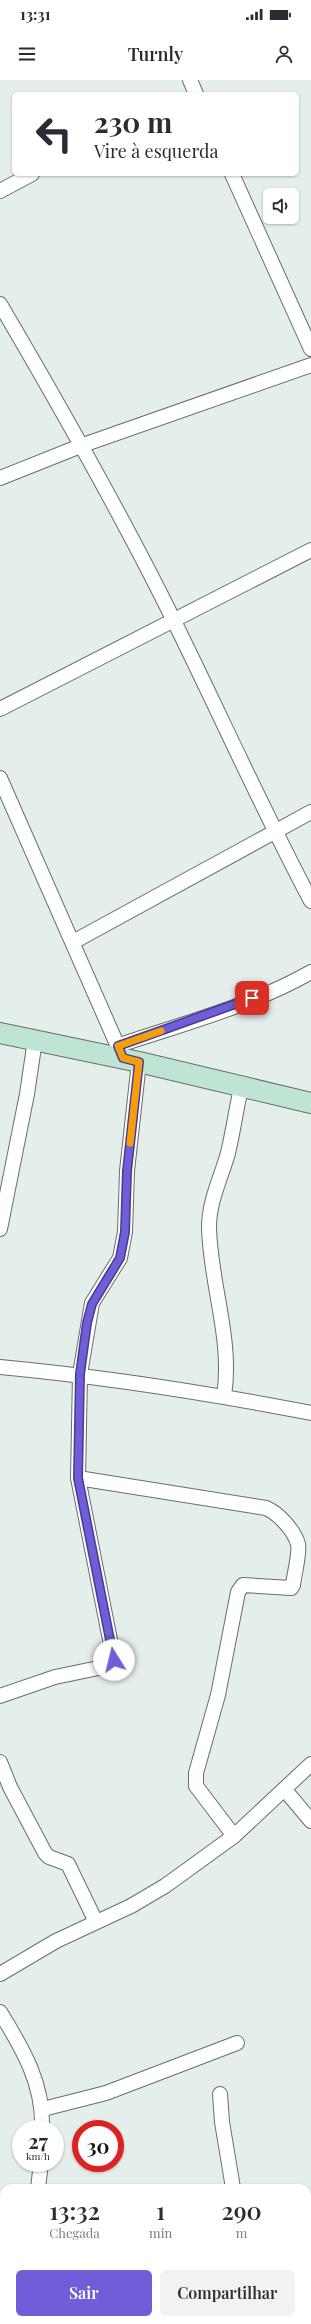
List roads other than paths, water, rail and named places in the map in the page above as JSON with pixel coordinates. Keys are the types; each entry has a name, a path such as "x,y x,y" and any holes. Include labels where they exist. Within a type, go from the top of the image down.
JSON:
{"street":[{"path":"190,80 195,92"},
{"path":"0,191 28,176"},
{"path":"233,176 311,349"},
{"path":"0,304 83,445 174,620 274,832 311,901"},
{"path":"0,478 83,445 311,365"},
{"path":"0,709 311,550"},
{"path":"0,778 72,942 126,1055 127,1171 125,1232 120,1258 92,1304 80,1374 78,1478 114,1660 108,1666 55,1677 0,1696"},
{"path":"72,942 311,812"},
{"path":"126,1055 225,1009 293,982 311,972"},
{"path":"0,1033 126,1055 241,1088 311,1103"},
{"path":"0,1229 27,1094 35,1040"},
{"path":"224,1396 227,1374 211,1260 209,1225 212,1203 227,1154 241,1088"},
{"path":"0,1367 80,1374 224,1396 311,1414"},
{"path":"78,1478 266,1508 276,1512 284,1521 298,1545 294,1585 291,1588 243,1585 238,1592 218,1695 196,1773 196,1786 234,1836"},
{"path":"0,1762 10,1787 46,1853 49,1857 68,1864 96,1922"},
{"path":"0,1974 56,1941 130,1906 165,1886 234,1836 285,1790 311,1764"},
{"path":"285,1790 311,1821"},
{"path":"0,2012 18,2042 35,2077 43,2109 42,2120"},
{"path":"43,2109 106,2093 237,2043"},
{"path":"220,2094 222,2122 232,2184"},
{"path":"38,2184 40,2172"}]}
